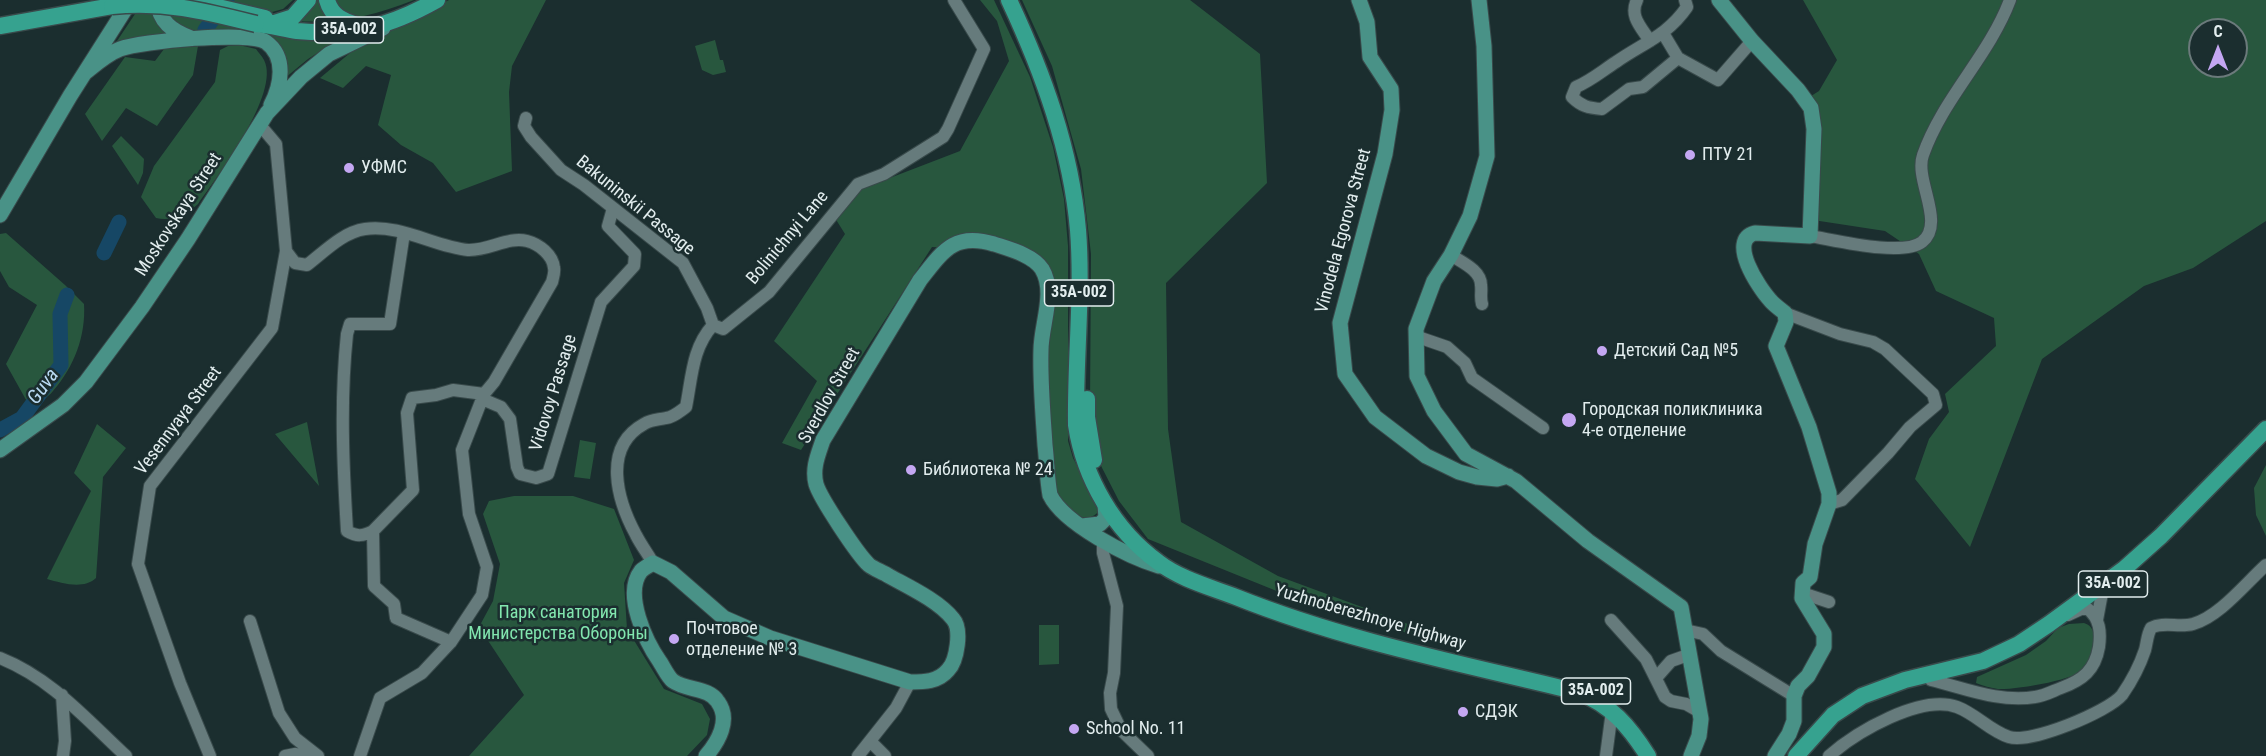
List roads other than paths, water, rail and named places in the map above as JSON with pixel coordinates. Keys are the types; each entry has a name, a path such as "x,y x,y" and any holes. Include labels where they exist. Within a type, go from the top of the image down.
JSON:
{"highway":[{"path":"189,0 276,24 293,17 308,0"},
{"path":"327,0 331,11 340,20 366,29"},
{"name":"35А-002","path":"260,20 296,31 334,32 366,29 401,19 437,0"},
{"name":"Yuzhnoberezhnoye Highway","path":"1009,0 1028,42 1054,111 1075,205 1079,282 1076,425 1079,448 1105,505 1165,567 1272,612 1324,628 1578,692 1597,699 1624,722 1648,756"},
{"name":"Yuzhnoberezhnoye Highway","path":"1017,0 1050,76 1074,160 1086,230 1087,417 1091,454 1111,499 1130,532 1162,555 1195,574 1276,607 1362,633 1581,686 1602,694 1627,717 1653,756"},
{"path":"0,21 110,3 151,3 260,20"},
{"path":"0,26 110,3"},
{"name":"35А-002","path":"1796,756 1833,715 1862,696 1895,683 1983,661 2019,644 2049,624 2124,568 2162,536 2266,429"},
{"name":"35А-002","path":"1807,756 1850,711 1888,692 1985,666 2023,648 2080,609 2165,542 2266,442"}],"main road":[{"path":"0,214 131,0"},
{"path":"157,0 161,16 171,29 194,39"},
{"path":"260,20 280,15 298,0"},
{"name":"Vinodela Egorova Street","path":"1359,0 1368,22 1370,57 1391,89 1392,110 1386,154 1340,323 1345,374 1375,417 1426,456 1459,472 1477,477 1497,479 1509,476"},
{"path":"1479,0 1484,46 1488,156 1470,216 1451,255 1434,281 1416,328 1417,376 1434,411 1466,454 1509,476 1588,541 1681,608 1700,712 1699,736 1691,756"},
{"path":"1719,0 1752,41 1798,90 1811,108 1814,129 1810,236 1755,232 1744,241 1747,266 1770,300 1785,313 1786,322 1776,346 1809,427 1829,504 1815,544 1810,577 1803,584 1802,593 1803,602 1824,634 1824,647 1818,661 1798,686 1794,696 1792,727 1775,756"},
{"name":"Moskovskaya Street","path":"0,450 63,405 86,382 155,288 264,119 301,77 329,54 401,19"},
{"path":"86,72 105,57 122,48 147,42 251,38 263,40 271,47 280,66 280,80 276,94 264,119"},
{"name":"Sverdlov Street","path":"653,563 671,572 724,618 770,638 910,682 927,682 938,678 950,669 958,642 955,620 940,605 869,565 825,503 816,484 815,463 823,440 920,280 936,259 956,243 970,239 989,242 1016,251 1037,263 1042,269 1047,290 1041,346 1041,376 1047,482 1054,503 1103,542 1165,567"},
{"path":"1082,526 1100,524 1106,518 1105,505"},
{"path":"1103,542 1130,532"},
{"path":"653,563 641,571 636,585 640,626 651,649 672,681 687,688 709,693 718,701 724,715 719,740 706,756"}],"street":[{"name":"Bolinichnyi Lane","path":"713,325 723,329 769,292 858,184 884,174 938,141 948,129 984,49 954,0"},
{"path":"1638,0 1633,9 1650,41"},
{"path":"1678,58 1643,87 1629,89 1602,109 1588,108 1579,104 1572,97 1576,87 1592,80 1663,33 1687,7 1684,0"},
{"path":"1810,236 1903,248 1924,240 1931,226 1931,216 1920,166 1928,140 1954,94 2001,22 2010,0"},
{"path":"1663,33 1678,58 1718,80 1752,41"},
{"name":"Bakuninskii Passage","path":"525,118 524,126 531,137 561,170 584,185 683,263 707,308 713,325"},
{"name":"Vesennyaya Street","path":"210,756 176,674 138,564 150,486 272,328 286,251 276,144 264,119"},
{"name":"Vidovoy Passage","path":"483,397 501,407 510,419 516,467 520,474 536,478 548,474 601,302 634,266 635,254 608,226 613,208"},
{"path":"286,251 295,264 307,265 356,231 376,228 467,250 488,249 507,242 526,241 546,251 554,268 552,282 483,397 462,450 469,514 487,567 482,595 451,642 422,673 380,698 360,756"},
{"path":"404,233 390,324 350,324 346,334 341,418 347,531 355,536 364,536 373,531 413,490 407,413 412,398 436,396 453,390 483,397"},
{"path":"1451,255 1477,273 1482,283 1480,298 1482,304"},
{"path":"1785,313 1840,334 1873,342 1885,349 1933,394 1936,400 1936,405 1910,427 1864,479 1842,500 1829,504"},
{"path":"653,563 635,534 618,491 617,461 621,445 643,424 655,419 668,418 686,407 692,368 702,337 713,325"},
{"path":"1416,336 1447,347 1465,363 1473,378 1543,428"},
{"path":"373,531 374,586 394,604 396,618 451,642"},
{"path":"1103,542 1101,548 1117,606 1114,673 1110,693 1111,709 1121,730 1148,756"},
{"path":"1829,756 1861,731 1896,714 1916,708 1939,705 1956,706 2001,733 2015,738 2036,736 2099,712 2121,695 2132,678 2145,649 2151,628 2156,625 2190,625 2207,619 2266,565"},
{"path":"1931,680 1988,695 2039,696 2077,682 2092,669 2099,645 2100,632 2097,620 2102,592"},
{"path":"1802,593 1829,602"},
{"path":"2049,624 2080,609 2088,609 2097,620"},
{"path":"250,621 279,713 295,738 318,756"},
{"path":"1611,621 1646,659 1665,697 1671,701 1686,704 1700,712"},
{"path":"1685,630 1703,634 1721,651 1794,696"},
{"path":"1656,678 1671,661 1688,655"},
{"path":"0,658 22,666 62,695 126,756"},
{"path":"858,756 896,708 910,682"},
{"path":"62,695 65,741 63,756"},
{"path":"1606,756 1612,711"},
{"path":"870,741 885,756"},
{"path":"285,756 295,754 307,756"}],"waterway":[{"name":"Guva","path":"205,30 227,0"},
{"name":"Guva","path":"104,253 119,222"},
{"name":"Guva","path":"0,430 22,418 61,365 60,314 67,295"}],"place":[{"name":"ПТУ 21","path":"1690,155"},
{"name":"УФМС","path":"349,168"},
{"name":"Детский Сад №5","path":"1602,351"},
{"name":"Городская поликлиника 4-е отделение","path":"1569,420"},
{"name":"Библиотека № 24","path":"911,470"},
{"name":"Почтовое отделение № 3","path":"674,639"},
{"name":"СДЭК","path":"1463,712"},
{"name":"School No. 11","path":"1074,729"}],"park label":[{"name":"Парк санатория Министерства Обороны","path":"558,623"}]}
